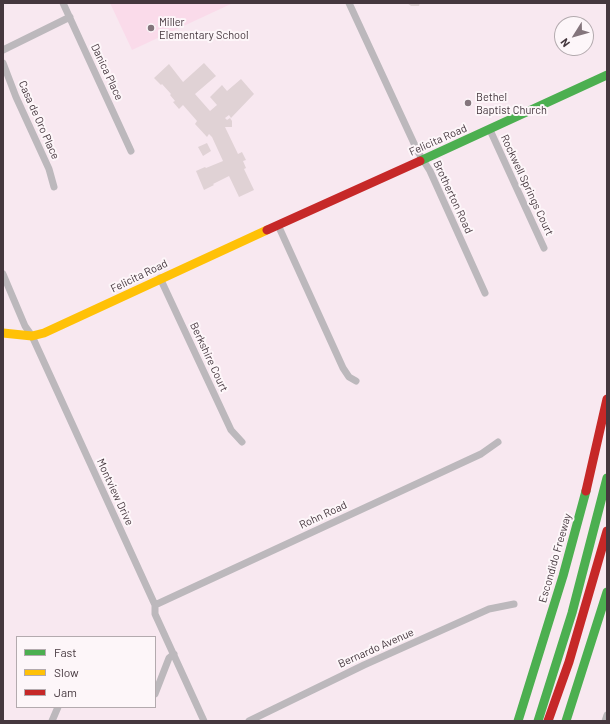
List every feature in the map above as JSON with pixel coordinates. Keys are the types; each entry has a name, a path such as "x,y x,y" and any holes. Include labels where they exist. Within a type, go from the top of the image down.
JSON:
{"main road":[{"name":"Felicita Road","path":"32,336 44,333 92,312 160,278 490,130 607,75"},
{"path":"3,333 32,336"},
{"name":"Escondido Freeway","path":"518,721 568,561 590,477 607,399"},
{"path":"538,721 572,613 607,478"},
{"path":"548,721 576,639 607,531"},
{"path":"566,721 607,592"}],"street":[{"name":"Danica Place","path":"63,3 132,151"},
{"name":"Brotherton Road","path":"349,3 418,152 433,178 484,293"},
{"path":"3,50 70,17"},
{"name":"Casa de Oro Place","path":"3,63 16,97 48,169 54,187"},
{"name":"Rockwell Springs Court","path":"490,130 544,248"},
{"path":"278,225 343,368 356,382"},
{"name":"Montview Drive","path":"3,274 25,326 32,336 155,605 155,614 204,721"},
{"name":"Berkshire Court","path":"160,278 231,430 242,442"},
{"name":"Rohn Road","path":"155,605 484,453 498,442"},
{"name":"Bernardo Avenue","path":"249,721 364,665 489,609 514,604"},
{"path":"156,691 169,658 174,654"},
{"path":"52,721 58,708"},
{"path":"605,721 607,715"}],"shaded area":[{"name":"Miller Elementary School","path":"110,3 233,3 132,50"}],"building":[{"path":"407,3 420,3 419,6 411,6"},
{"path":"204,63 216,76 195,94 210,111 217,105 210,97 222,85 227,91 241,79 254,94 231,118 229,115 225,118 227,120 230,118 232,121 232,127 225,127 238,154 242,152 246,160 243,161 246,168 244,169 254,190 239,197 229,176 204,190 196,171 223,161 212,137 209,134 207,137 195,124 197,121 183,105 179,109 173,102 175,101 170,95 171,94 154,78 169,64 183,82"},
{"path":"207,143 211,151 203,156 198,147"}],"traffic: fast":[{"path":"420,161 607,75"},
{"path":"538,721 572,613 607,478"},
{"path":"518,721 563,576 586,491"},
{"path":"566,721 607,592"}],"traffic: slow":[{"path":"3,333 32,336 44,333 267,230"}],"traffic: jam":[{"path":"267,230 420,161"},
{"path":"586,491 607,399"},
{"path":"548,721 569,662 607,531"}],"place":[{"name":"Miller Elementary School","path":"151,28"},
{"name":"Bethel Baptist Church","path":"468,103"}]}
